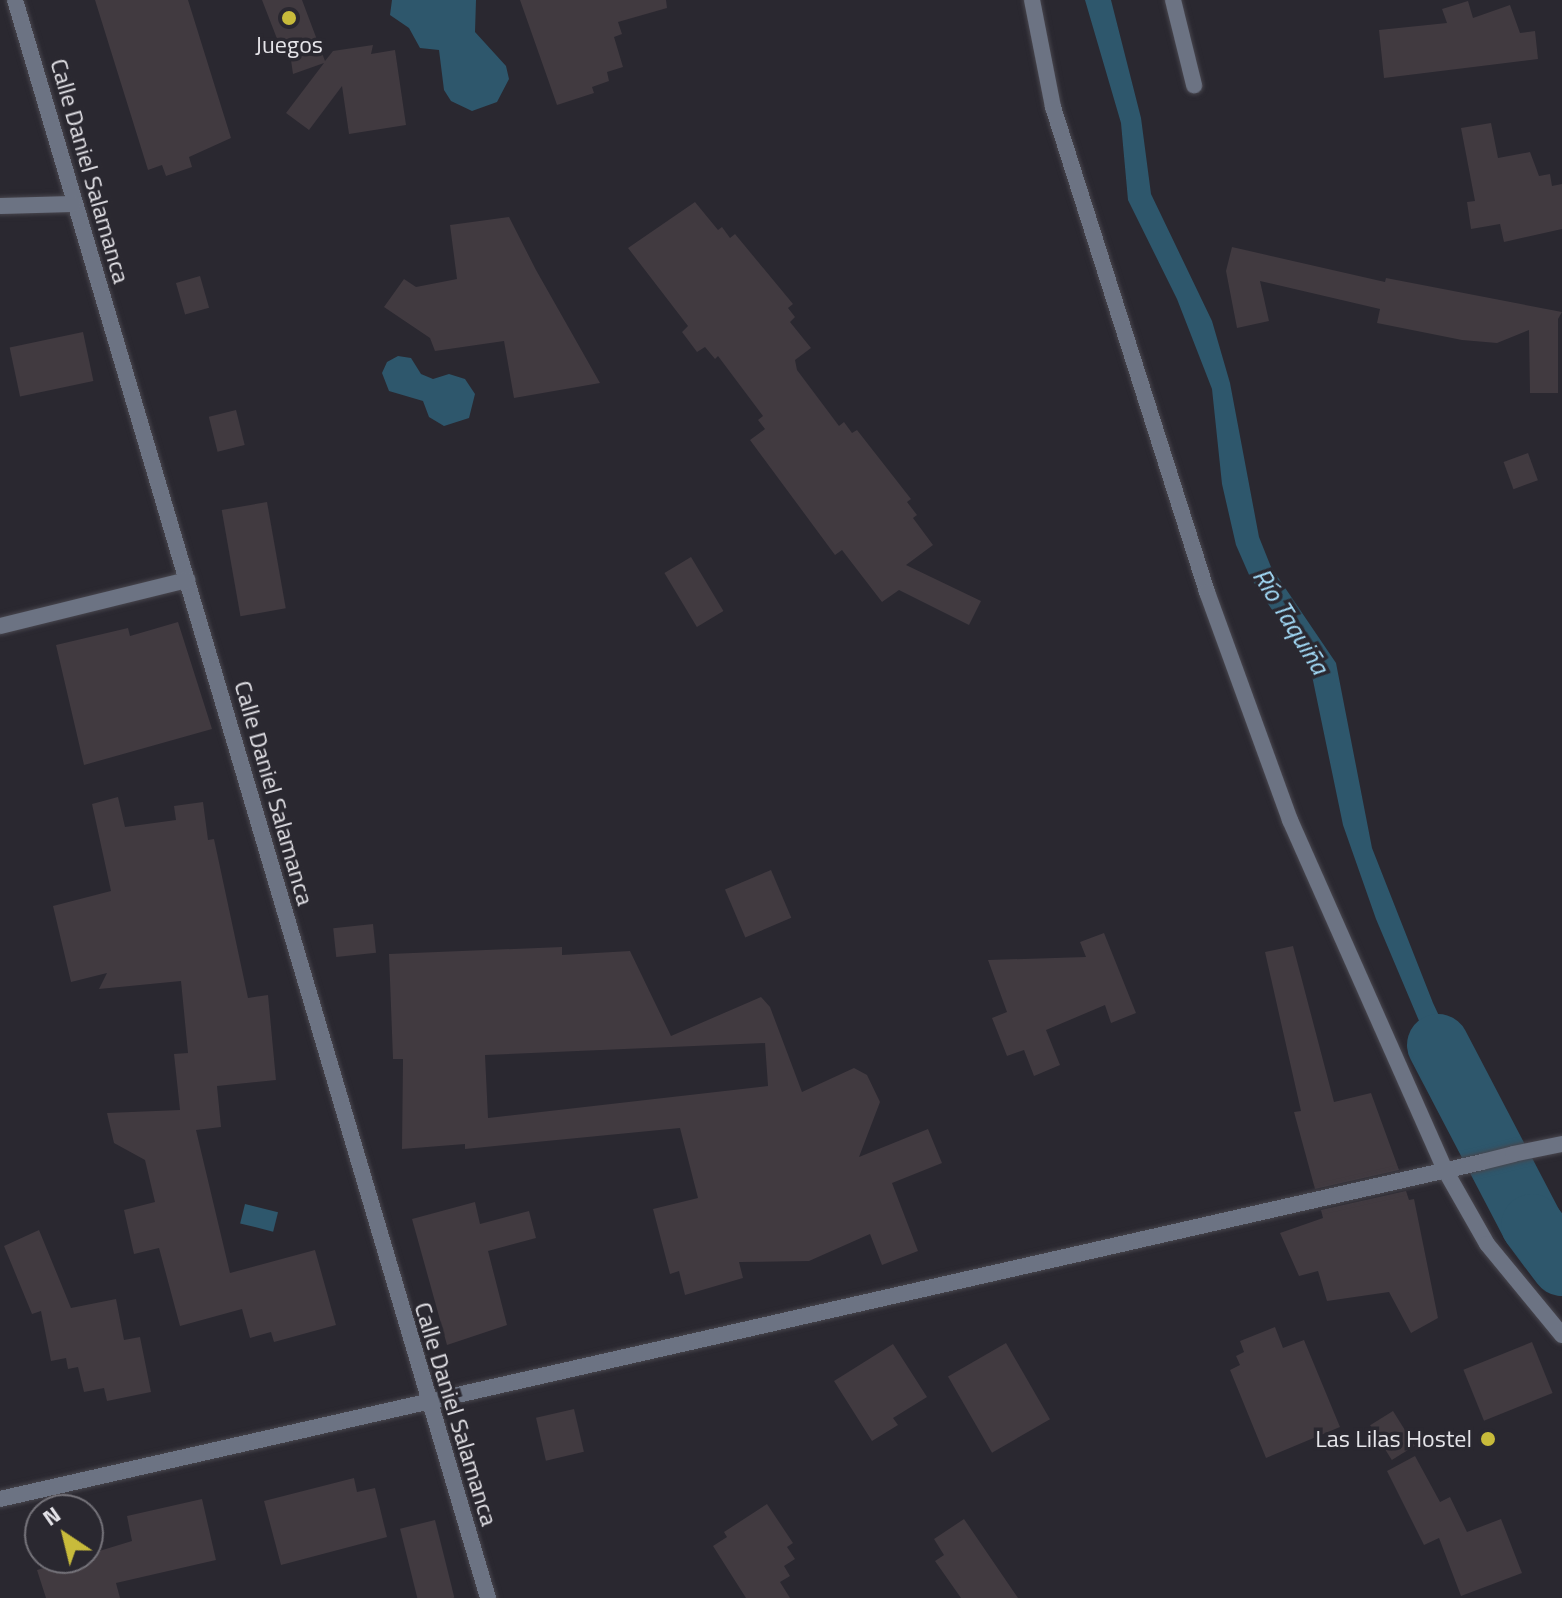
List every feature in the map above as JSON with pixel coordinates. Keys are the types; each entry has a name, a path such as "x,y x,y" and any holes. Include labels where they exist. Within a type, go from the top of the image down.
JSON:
{"street":[{"name":"Calle Daniel Salamanca","path":"15,0 426,1401 488,1598"},
{"path":"1032,0 1053,107 1207,592 1290,820 1445,1170 1487,1244 1562,1335"},
{"path":"1173,0 1194,85"},
{"path":"0,206 73,204"},
{"path":"0,626 187,580"},
{"path":"0,1499 1562,1144"}],"water":[{"path":"392,0 476,0 475,32 506,66 509,79 497,102 472,111 451,101 444,90 439,50 420,48 409,28 390,15"},
{"name":"Río Taquiña","path":"1085,0 1111,0 1141,118 1151,194 1212,321 1230,383 1259,537 1271,567 1336,663 1372,848 1433,1003 1486,1116 1463,1125 1376,919 1343,825 1310,666 1250,577 1236,545 1222,484 1212,389 1177,299 1128,200 1121,123"},
{"path":"398,356 411,358 421,374 433,379 449,374 465,379 475,394 469,418 444,426 429,417 423,401 389,391 382,373 387,362"},
{"path":"245,1204 278,1212 273,1232 240,1223"}],"building":[{"path":"95,0 188,0 231,138 189,157 192,167 166,176 162,165 148,170"},
{"path":"262,0 302,0 325,61 333,51 373,45 371,54 395,50 406,125 349,134 342,86 309,130 286,113 324,63 293,74 289,46 281,49"},
{"path":"520,0 666,0 667,8 618,22 622,34 614,37 623,67 607,72 609,81 592,87 594,93 557,105"},
{"path":"1468,1 1473,18 1510,5 1520,33 1535,31 1538,59 1384,78 1379,30 1447,23 1442,9"},
{"path":"1491,123 1498,158 1530,152 1539,176 1550,174 1552,186 1562,184 1562,229 1504,242 1500,224 1471,229 1467,202 1475,201 1461,128"},
{"path":"695,202 718,230 722,227 730,238 735,234 793,304 788,308 795,317 790,322 811,348 795,360 797,370 839,426 844,422 852,433 857,430 911,499 907,502 917,515 913,518 933,545 906,565 981,601 969,625 899,590 882,602 842,550 835,555 750,440 765,429 758,420 763,416 718,356 715,359 705,347 697,352 682,332 688,326 628,248"},
{"path":"509,217 600,383 514,398 504,341 435,351 430,338 384,307 404,279 416,287 457,279 450,225"},
{"path":"1232,247 1385,282 1386,278 1562,312 1558,319 1558,393 1530,393 1529,330 1497,343 1462,340 1377,323 1380,309 1260,281 1269,321 1237,328 1226,271"},
{"path":"200,276 209,308 185,315 176,283"},
{"path":"83,332 93,381 20,397 10,348"},
{"path":"236,410 245,445 218,452 209,417"},
{"path":"1528,453 1538,480 1513,489 1504,462"},
{"path":"267,502 286,608 240,616 222,510"},
{"path":"691,557 723,611 697,627 664,573"},
{"path":"178,622 212,729 84,765 56,645 128,628 130,636"},
{"path":"118,797 125,827 176,820 174,806 203,802 208,840 214,839 248,998 268,995 276,1080 217,1086 221,1127 196,1130 230,1273 315,1250 336,1325 274,1342 271,1332 250,1338 242,1309 180,1326 159,1248 134,1254 124,1210 155,1202 145,1160 114,1143 107,1113 180,1110 174,1054 188,1053 181,981 99,989 107,973 71,982 53,906 111,891 92,804"},
{"path":"771,870 791,918 745,937 725,890"},
{"path":"373,924 376,953 336,957 333,928"},
{"path":"1104,933 1136,1013 1111,1023 1105,1005 1046,1030 1060,1065 1034,1076 1024,1050 1007,1056 992,1018 1007,1012 988,960 1086,957 1080,942"},
{"path":"1293,946 1334,1102 1371,1093 1399,1170 1315,1189 1294,1112 1301,1111 1265,952"},
{"path":"562,947 562,955 630,951 671,1036 761,997 770,1007 802,1092 854,1068 867,1075 880,1102 859,1157 928,1129 942,1163 892,1183 918,1251 882,1265 870,1234 809,1261 739,1262 743,1278 685,1295 679,1271 670,1274 653,1209 698,1198 680,1128 465,1149 465,1144 402,1149 403,1059 393,1059 389,954","holes":["765,1043 768,1086 488,1118 485,1055"]},
{"path":"1406,1191 1409,1200 1414,1199 1438,1318 1411,1333 1389,1292 1327,1301 1318,1271 1299,1276 1280,1233 1323,1218 1321,1210"},
{"path":"475,1202 480,1224 529,1211 536,1238 488,1251 507,1325 447,1345 412,1219"},
{"path":"39,1230 71,1308 116,1299 124,1340 140,1337 151,1392 107,1401 104,1388 84,1392 78,1367 68,1369 66,1358 51,1361 41,1311 32,1314 4,1246"},
{"path":"1275,1327 1283,1348 1304,1340 1340,1427 1266,1458 1230,1370 1240,1365 1236,1356 1244,1352 1240,1341"},
{"path":"1532,1342 1553,1393 1484,1421 1463,1370"},
{"path":"1006,1343 1050,1419 992,1453 948,1376"},
{"path":"893,1344 927,1397 893,1418 898,1425 872,1441 834,1381"},
{"path":"574,1409 584,1452 546,1461 536,1418"},
{"path":"1393,1411 1415,1446 1392,1460 1370,1425"},
{"path":"1415,1456 1440,1502 1450,1497 1467,1532 1501,1519 1522,1573 1461,1596 1439,1538 1424,1545 1387,1471"},
{"path":"354,1478 357,1492 375,1488 387,1537 281,1565 264,1501"},
{"path":"202,1499 216,1560 116,1583 120,1598 46,1598 38,1574 104,1574 104,1550 132,1541 127,1516"},
{"path":"767,1504 793,1543 787,1547 795,1559 784,1566 790,1576 780,1582 790,1598 746,1598 713,1546 727,1537 724,1532"},
{"path":"964,1519 1018,1598 961,1598 935,1561 944,1555 934,1539"},
{"path":"435,1520 454,1598 417,1598 400,1529"}],"waterway":[{"name":"Río Taquiña","path":"1438,1045 1532,1225 1562,1265"}],"place":[{"name":"Juegos","path":"289,18"},
{"name":"Las Lilas Hostel","path":"1488,1439"}]}
